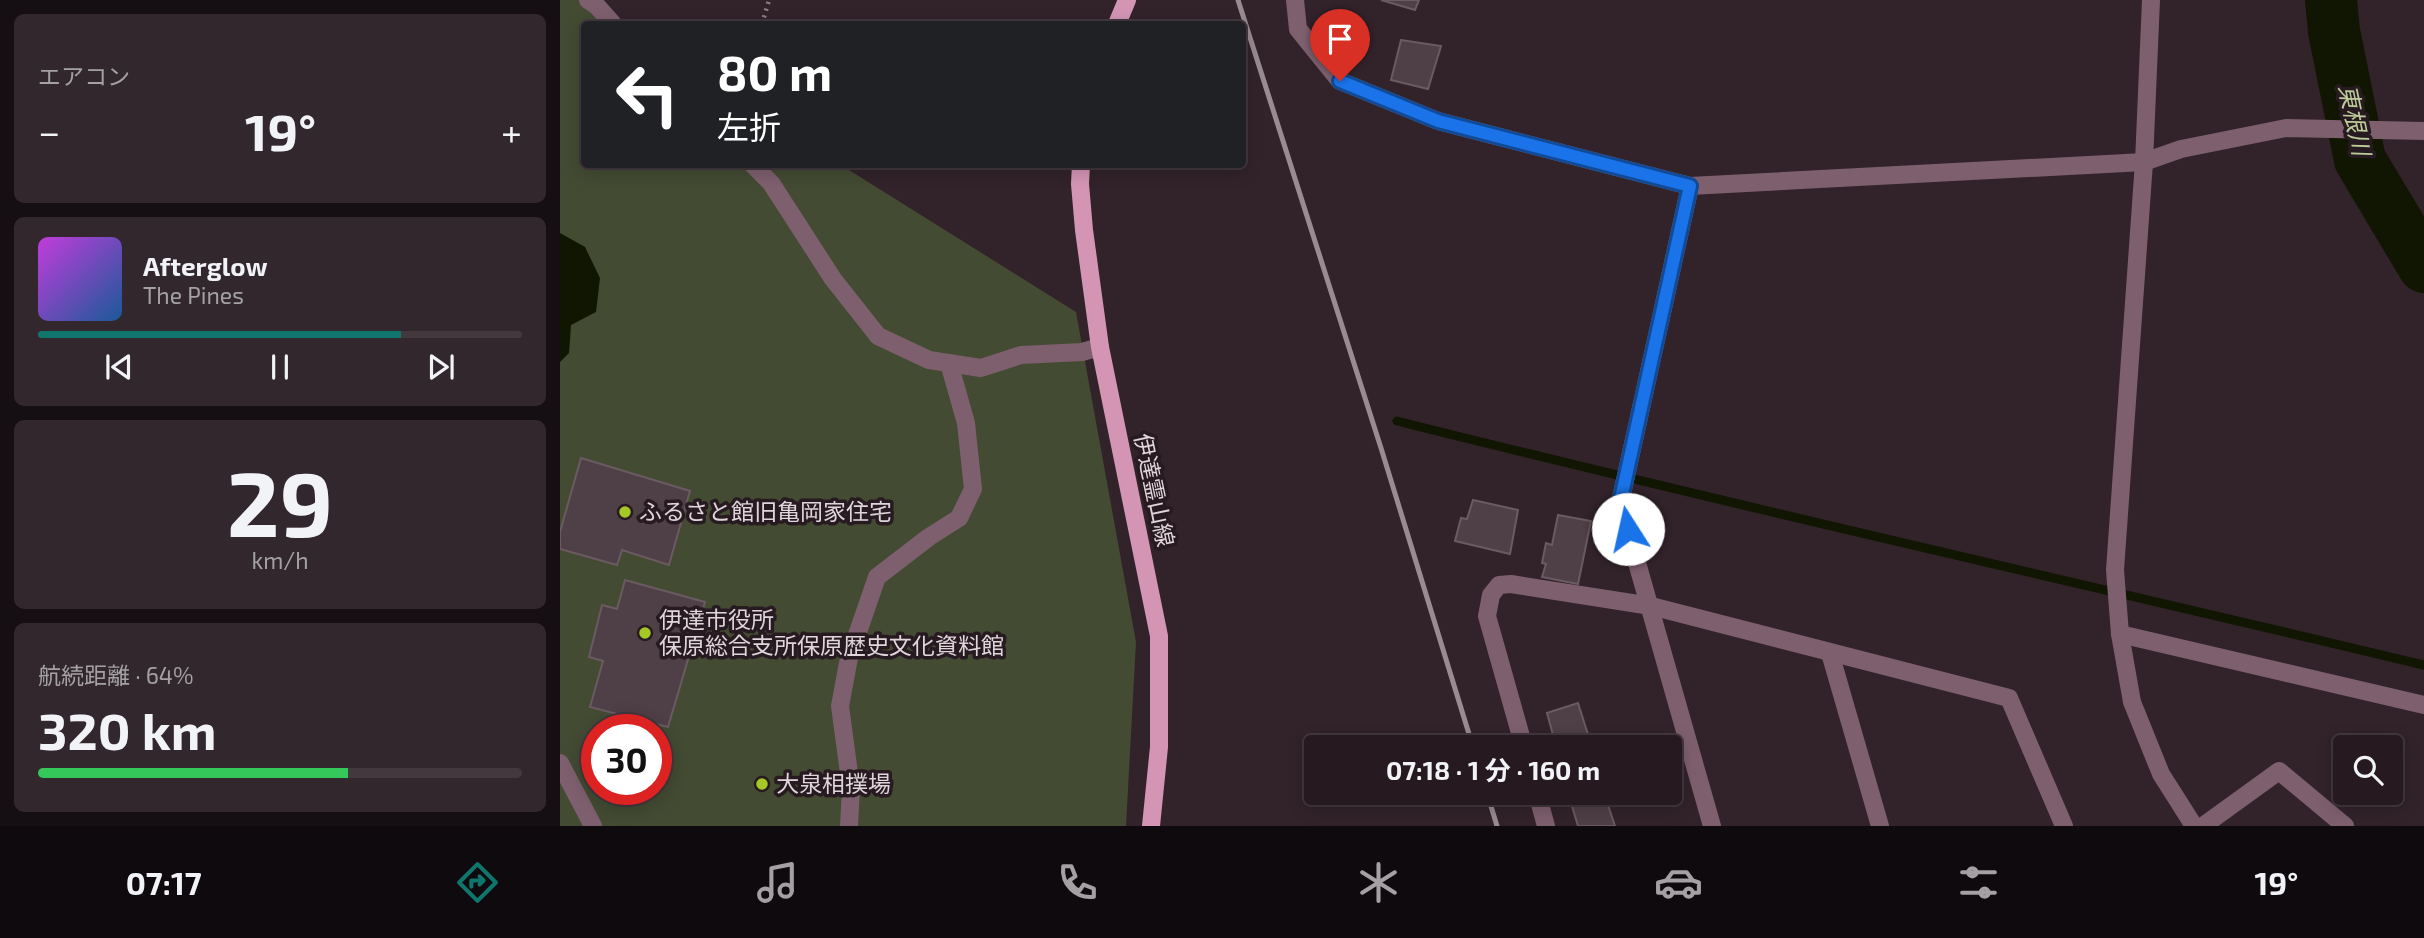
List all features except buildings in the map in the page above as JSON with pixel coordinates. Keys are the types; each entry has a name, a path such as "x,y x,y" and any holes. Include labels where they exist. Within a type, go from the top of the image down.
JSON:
{"main road":[{"path":"1118,21 1127,0"},
{"name":"伊達霊山線","path":"1081,168 1084,230 1100,346 1159,636 1159,747 1151,826"}],"street":[{"path":"1295,0 1298,29 1340,81 1438,121 1690,186 2144,162 2181,149 2286,128 2424,131"},
{"path":"2151,0 2144,162 2115,570 2120,634 2132,702 2161,774 2194,826"},
{"path":"592,3 610,21"},
{"path":"756,168 771,183 833,279 877,336 929,360 981,368 1021,355 1082,352 1100,346"},
{"path":"1690,186 1620,503 1712,826"},
{"path":"849,826 851,788 840,706 849,658 877,577 959,518 973,489 966,423 949,363"},
{"path":"1521,735 1487,616 1491,595 1499,585 1511,584 1651,606 2009,698 2064,826"},
{"path":"2120,634 2424,705"},
{"path":"1830,653 1880,826"},
{"path":"560,763 593,826"},
{"path":"2203,826 2279,771 2345,826"},
{"path":"1540,805 1546,826"}],"path":[{"path":"763,21 769,0"}],"shaded area":[{"path":"560,0 579,0 613,21 581,21 581,168 846,168 1076,312 1136,642 1126,826 560,826"},
{"path":"560,233 585,247 600,278 596,312 571,325 569,353 560,362"}],"waterway":[{"name":"東根川","path":"2331,0 2334,31 2360,160 2424,267"},
{"path":"1397,421 1653,484 2424,665"}],"railway":[{"path":"1238,0 1245,21"},
{"path":"1246,25 1469,735"},
{"path":"1491,805 1497,826"}],"place":[{"name":"ふるさと館旧亀岡家住宅","path":"625,512"},
{"name":"伊達市役所 保原総合支所保原歴史文化資料館","path":"645,633"},
{"name":"大泉相撲場","path":"762,784"}],"route":[{"path":"1340,81 1438,121 1690,186 1620,503 1628,529"}]}
